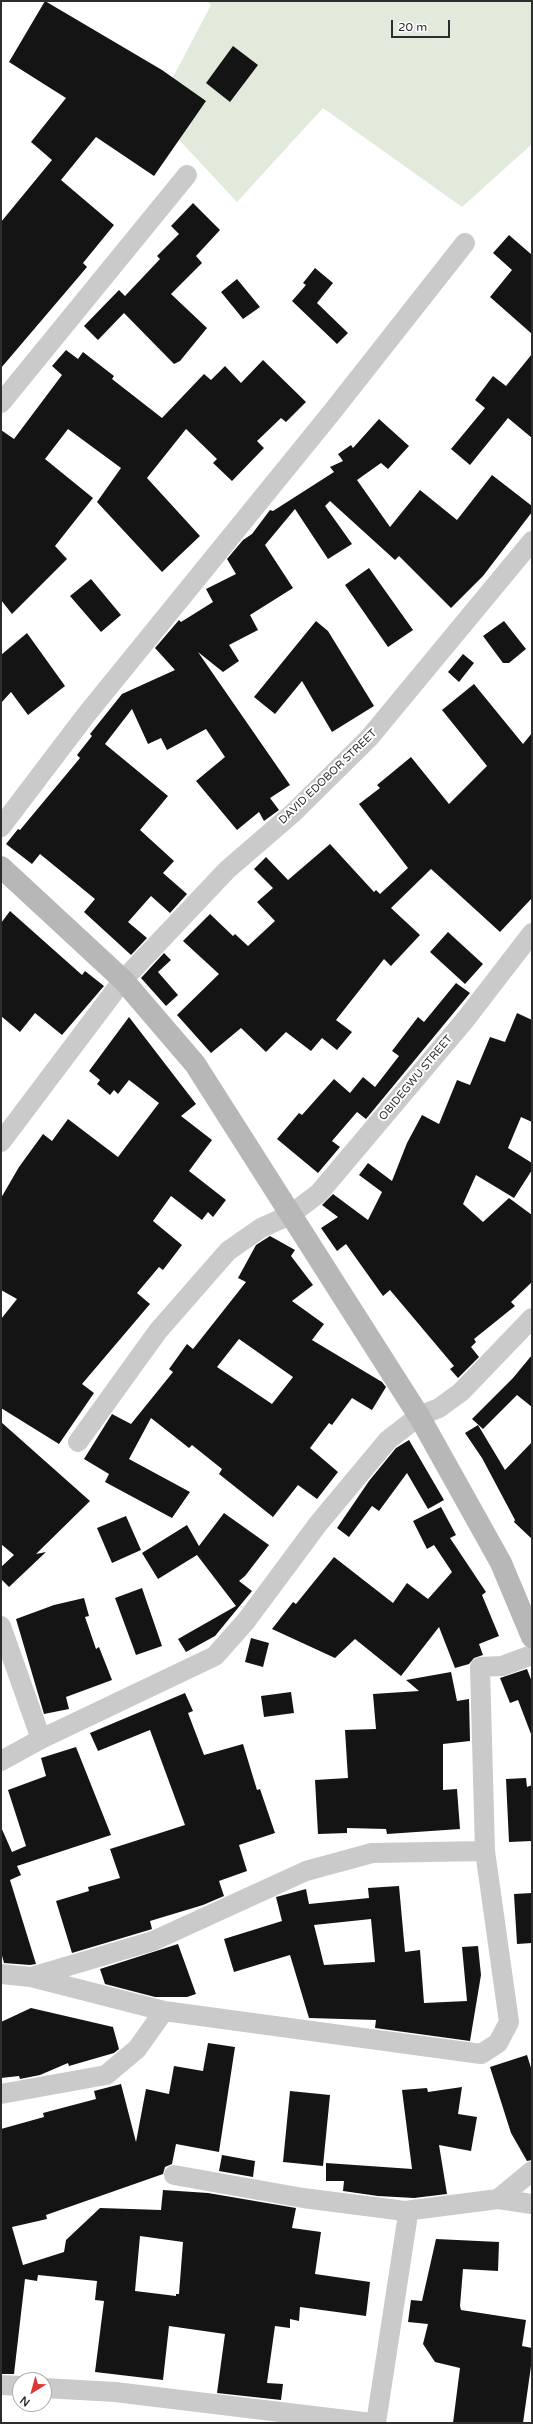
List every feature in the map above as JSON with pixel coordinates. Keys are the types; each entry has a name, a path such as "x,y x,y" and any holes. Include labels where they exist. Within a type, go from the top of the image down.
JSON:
{"street":[{"path":"1,403 187,175"},
{"path":"1,827 86,714 332,412 465,244"},
{"name":"DAVID EDOBOR STREET","path":"1,1142 123,980 227,870 293,813 369,738 532,541"},
{"path":"1,867 123,980 195,1064 419,1416 501,1563 532,1637"},
{"name":"OBIDEGWU STREET","path":"78,1442 158,1330 228,1251 261,1228 290,1215 319,1193 465,1020 532,933"},
{"path":"1,1761 41,1739 216,1656 246,1621 318,1524 388,1440 419,1416 439,1408 461,1392 532,1318"},
{"path":"1,1626 41,1739"},
{"path":"1,1974 31,1977 164,2011 481,2054 498,2043 509,2022 485,1851 480,1667 502,1666 532,1655"},
{"path":"31,1977 153,1942 306,1871 372,1853 485,1851"},
{"path":"1,2094 106,2074 137,2049 164,2011"},
{"path":"498,2199 532,2171"},
{"path":"174,2175 302,2198 405,2211 498,2199 532,2204"},
{"path":"376,2423 407,2221 405,2211"},
{"path":"1,2385 12,2386"},
{"path":"52,2388 115,2392 371,2423"}],"green space":[{"path":"207,1 532,1 532,144 462,207 323,108 237,202 154,113 211,5"}],"building":[{"path":"45,1 162,70 206,101 154,176 96,137 61,180 114,225 83,263 87,267 1,368 1,222 52,160 31,142 66,98 9,62"},
{"path":"233,46 258,65 230,102 206,83"},
{"path":"193,203 220,230 196,256 202,263 171,294 207,328 180,361 174,364 124,313 98,340 84,326 119,290 125,296 160,259 157,256 179,234 171,226"},
{"path":"509,235 532,255 532,334 490,297 512,270 493,253"},
{"path":"315,268 333,283 317,303 348,333 337,344 292,301 306,285 303,283"},
{"path":"237,279 260,307 243,319 221,292"},
{"path":"66,350 78,359 83,352 114,376 112,379 162,418 204,374 211,380 225,366 241,383 263,360 306,402 286,422 281,418 257,441 264,448 232,481 213,463 217,459 186,429 147,478 200,536 162,572 97,502 121,468 68,429 45,459 93,498 55,546 67,559 12,614 1,600 1,430 14,439 62,375 52,366"},
{"path":"532,354 532,438 508,418 470,465 451,449 485,408 475,400 493,376 506,386"},
{"path":"379,419 409,446 388,469 381,463 357,480 390,527 420,490 457,520 492,475 532,506 532,512 483,576 451,608 399,556 395,560 330,501 325,506 352,544 328,559 295,509 265,545 293,588 250,615 258,630 229,645 239,661 223,672 198,652 290,785 270,798 279,810 264,821 259,812 237,830 196,781 225,757 206,729 167,750 161,738 148,744 132,709 105,744 168,796 140,830 174,861 163,873 187,894 170,913 151,896 128,922 147,938 131,955 84,912 95,899 40,854 32,864 6,844 18,829 20,830 80,758 77,755 92,736 90,734 122,694 175,670 155,648 179,620 181,622 213,602 206,589 236,574 227,559 243,540 252,534 270,510 273,511 334,472 330,467 343,461 338,454 351,445 353,448"},
{"path":"369,568 413,630 388,647 345,585"},
{"path":"91,579 121,615 101,632 70,596"},
{"path":"316,621 328,631 374,706 332,732 302,681 275,714 254,697"},
{"path":"504,621 526,649 509,663 503,663 483,636"},
{"path":"27,633 65,686 28,715 11,692 1,703 1,655"},
{"path":"463,654 474,663 459,682 448,672"},
{"path":"474,684 523,744 532,733 532,898 500,932 431,869 391,908 420,935 391,966 384,959 336,1020 352,1032 337,1050 322,1038 311,1051 286,1032 266,1052 241,1028 211,1053 177,1015 219,974 183,941 210,914 233,936 235,934 248,946 275,921 257,902 273,888 254,869 266,857 288,880 330,844 374,892 376,890 380,894 408,868 359,804 380,788 377,785 411,757 449,804 487,766 442,710"},
{"path":"10,911 82,975 85,971 104,986 62,1035 35,1013 20,1032 1,1016 1,923"},
{"path":"448,932 483,964 465,984 430,952"},
{"path":"164,953 171,960 158,972 178,995 166,1006 141,978"},
{"path":"456,983 470,993 366,1119 357,1112 332,1141 340,1147 318,1173 277,1139 299,1113 302,1115 334,1079 350,1093 363,1077 375,1087 399,1056 392,1051 418,1017 424,1022"},
{"path":"517,1013 532,1020 532,1122 521,1117 508,1148 532,1163 532,1170 514,1198 476,1175 463,1204 483,1222 509,1198 532,1215 532,1282 511,1302 515,1306 474,1339 476,1342 471,1347 479,1357 458,1378 450,1369 454,1366 390,1290 383,1296 346,1244 337,1251 321,1228 338,1217 322,1205 333,1194 368,1220 382,1192 359,1175 368,1163 392,1181 407,1143 422,1115 439,1124 457,1080 470,1085 490,1037 505,1042"},
{"path":"129,1017 196,1104 181,1116 212,1140 189,1171 226,1200 213,1217 208,1212 202,1220 171,1196 153,1221 182,1245 163,1270 159,1267 137,1293 150,1304 82,1384 94,1393 59,1444 1,1408 1,1319 17,1299 1,1290 1,1198 19,1167 43,1134 52,1141 68,1119 118,1157 159,1103 129,1080 118,1094 114,1090 110,1095 97,1084 100,1080 89,1071"},
{"path":"270,1236 295,1250 291,1256 313,1285 292,1301 324,1324 312,1340 382,1382 386,1387 372,1410 352,1398 332,1425 329,1423 310,1448 338,1472 317,1499 298,1485 273,1517 219,1474 222,1469 192,1445 189,1448 151,1418 129,1459 190,1492 172,1518 105,1482 109,1474 84,1459 112,1414 131,1424 173,1372 169,1369 187,1344 193,1349 246,1282 238,1278 256,1245","holes":["239,1339 293,1377 272,1404 217,1367"]},
{"path":"532,1355 532,1407 517,1395 483,1429 472,1419 513,1378"},
{"path":"1,1422 90,1501 36,1554 46,1552 9,1587 1,1579 1,1567 14,1555 1,1544"},
{"path":"478,1425 505,1470 532,1442 532,1539 514,1522 515,1520 482,1458 465,1433"},
{"path":"409,1440 444,1500 428,1509 407,1473 379,1511 372,1506 349,1537 337,1528 369,1481 396,1448"},
{"path":"441,1507 456,1535 450,1538 486,1592 482,1595 499,1636 479,1644 483,1655 474,1658 469,1664 455,1668 439,1627 401,1676 355,1639 335,1658 272,1629 293,1602 296,1604 334,1557 393,1603 407,1583 428,1599 452,1572 434,1545 427,1549 413,1521"},
{"path":"224,1513 269,1545 245,1576 239,1581 252,1591 215,1636 186,1652 178,1639 236,1606 197,1555 158,1579 142,1553 187,1525 199,1546"},
{"path":"126,1516 141,1550 112,1563 97,1528"},
{"path":"142,1588 162,1646 136,1655 115,1598"},
{"path":"84,1598 89,1616 85,1617 96,1649 99,1647 112,1680 66,1697 69,1709 44,1714 16,1619 54,1605"},
{"path":"251,1638 269,1643 263,1667 245,1662"},
{"path":"527,1669 532,1682 531,1734 518,1700 510,1703 500,1678"},
{"path":"451,1672 457,1701 469,1699 470,1741 443,1744 443,1790 457,1789 460,1829 387,1834 386,1829 347,1828 347,1833 318,1834 315,1780 348,1778 345,1730 376,1729 373,1694 419,1691 406,1680"},
{"path":"291,1692 294,1713 264,1717 261,1696"},
{"path":"185,1693 193,1711 188,1713 204,1755 243,1744 257,1790 260,1789 275,1833 239,1845 247,1871 219,1881 224,1896 203,1905 150,1921 152,1929 72,1953 56,1901 89,1891 88,1887 120,1878 110,1849 185,1825 150,1730 98,1751 90,1733"},
{"path":"76,1747 111,1835 17,1866 21,1875 10,1880 36,1964 4,1963 1,1952 1,1827 12,1852 26,1846 8,1790 46,1776 41,1758"},
{"path":"526,1778 527,1787 532,1785 532,1841 509,1842 506,1779"},
{"path":"399,1886 405,1952 420,1950 424,2003 467,2001 462,1947 478,1946 481,1975 470,2041 375,2028 376,2020 309,2018 290,1955 234,1972 224,1939 282,1921 276,1897 306,1889 309,1904 369,1898 368,1888","holes":["371,1919 375,1962 324,1965 314,1925"]},
{"path":"532,1893 532,1943 517,1944 514,1894"},
{"path":"178,1944 196,1994 187,1997 155,1997 105,1984 100,1969"},
{"path":"31,2008 113,2027 119,2049 114,2053 69,2066 68,2063 40,2075 20,2079 19,2076 1,2078 1,2022"},
{"path":"208,2043 235,2047 219,2152 176,2144 172,2164 165,2167 163,2174 46,2215 47,2219 12,2227 23,2265 64,2252 66,2240 100,2208 161,2210 163,2190 208,2193 296,2208 292,2228 321,2232 315,2274 370,2282 366,2316 300,2307 299,2321 290,2319 290,2328 275,2326 267,2383 283,2384 281,2400 217,2393 225,2334 169,2326 163,2380 95,2372 104,2301 95,2300 97,2281 38,2275 37,2281 25,2279 14,2372 12,2372 12,2374 1,2374 1,2129 44,2117 43,2113 96,2099 94,2091 121,2084 136,2142 146,2089 169,2094 174,2066 203,2071","holes":["140,2236 183,2242 179,2294 176,2294 176,2296 135,2291"]},
{"path":"527,2055 532,2071 532,2160 527,2161 511,2133 490,2067"},
{"path":"462,2087 458,2114 477,2117 471,2151 439,2145 447,2194 414,2198 378,2196 343,2191 344,2181 326,2181 326,2163 412,2169 402,2090 427,2088 428,2092"},
{"path":"290,2091 330,2095 323,2166 283,2162"},
{"path":"222,2155 255,2161 253,2177 219,2171"},
{"path":"436,2239 499,2242 498,2271 463,2269 460,2306 461,2310 526,2320 522,2346 532,2348 532,2359 523,2423 453,2423 460,2368 435,2362 423,2344 428,2324 408,2322 411,2300 422,2301"}]}
